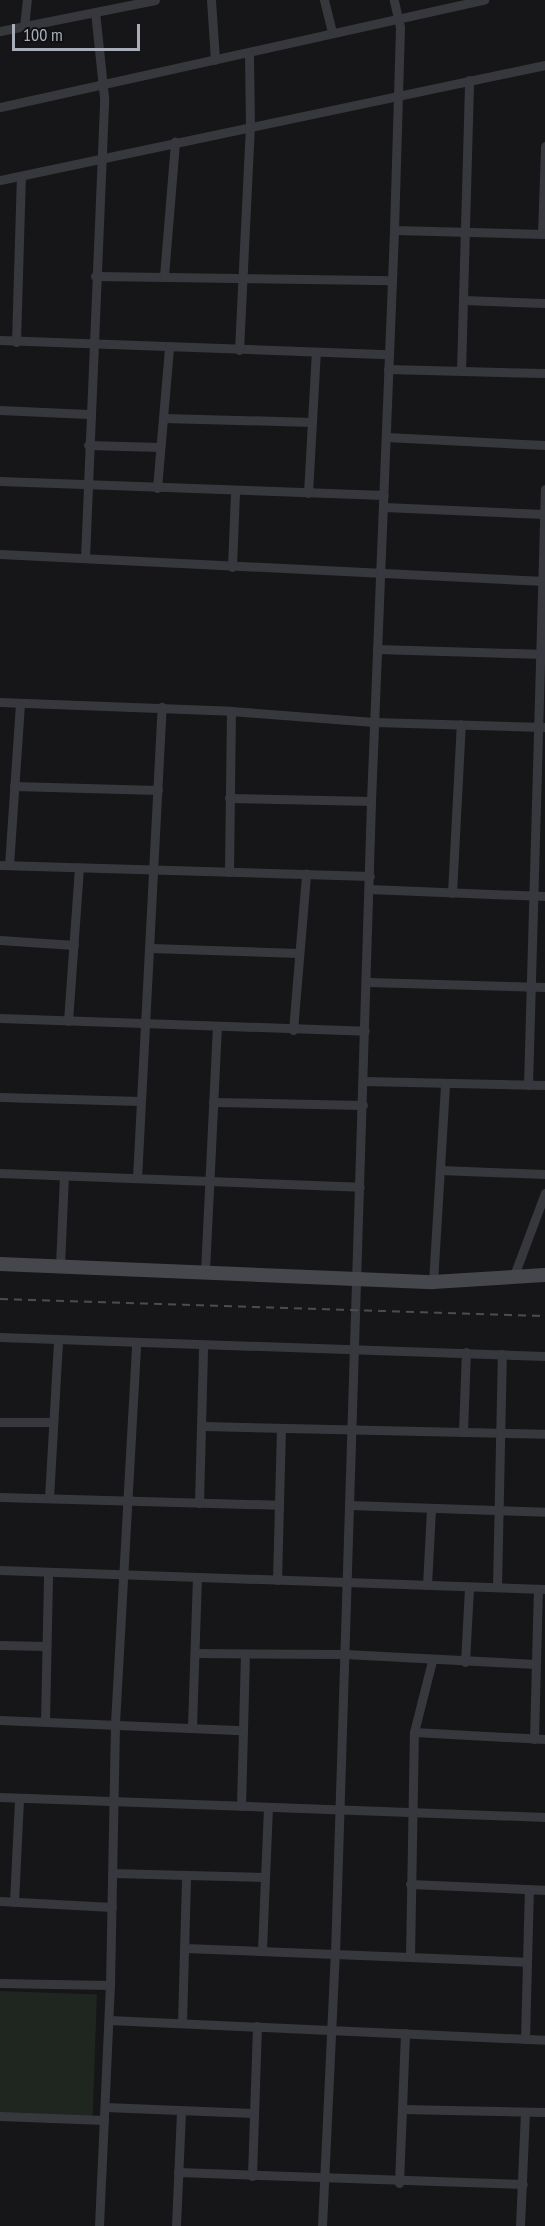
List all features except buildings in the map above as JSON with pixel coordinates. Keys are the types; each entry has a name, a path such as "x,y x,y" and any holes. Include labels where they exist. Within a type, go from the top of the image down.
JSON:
{"street":[{"path":"24,27 27,0"},
{"path":"0,31 155,0"},
{"path":"211,0 215,60"},
{"path":"324,0 332,33"},
{"path":"322,2226 335,1954 356,1277 368,982 371,801 394,230 400,18 394,0"},
{"path":"0,107 103,81 249,53 484,0"},
{"path":"85,558 88,414 103,81 95,12"},
{"path":"239,350 250,127 249,53"},
{"path":"0,180 100,156 545,65"},
{"path":"461,370 469,80"},
{"path":"164,276 175,141"},
{"path":"394,230 543,234 545,146"},
{"path":"16,342 21,176"},
{"path":"95,276 244,276 392,280"},
{"path":"463,300 545,303"},
{"path":"0,340 388,354"},
{"path":"157,488 169,347"},
{"path":"308,493 316,352"},
{"path":"388,369 545,373"},
{"path":"0,410 88,414"},
{"path":"163,418 312,422"},
{"path":"386,437 545,445"},
{"path":"88,445 160,447"},
{"path":"0,481 86,487 384,495"},
{"path":"528,1085 531,986 540,896 545,489"},
{"path":"232,567 235,491"},
{"path":"384,507 544,514"},
{"path":"0,554 381,575 544,581"},
{"path":"377,649 543,654"},
{"path":"0,702 162,707 374,722 542,727"},
{"path":"20,703 5,865 370,876"},
{"path":"137,1178 156,870 162,707"},
{"path":"229,872 231,711"},
{"path":"452,893 461,724"},
{"path":"14,786 158,790"},
{"path":"229,798 371,801"},
{"path":"68,1021 79,867"},
{"path":"293,1030 306,874"},
{"path":"369,889 540,896"},
{"path":"0,940 74,945"},
{"path":"151,948 299,953"},
{"path":"368,982 545,987"},
{"path":"0,1018 365,1031"},
{"path":"205,1271 217,1026"},
{"path":"364,1081 545,1085"},
{"path":"433,1282 445,1083"},
{"path":"0,1097 140,1101"},
{"path":"213,1102 363,1105"},
{"path":"440,1170 545,1174"},
{"path":"0,1173 360,1186"},
{"path":"60,1266 64,1176"},
{"path":"513,1278 545,1193"},
{"path":"0,1264 433,1282 545,1275"},
{"path":"0,1337 136,1345 354,1347 545,1356"},
{"path":"49,1498 58,1342"},
{"path":"99,2226 109,2020 115,1723 136,1345"},
{"path":"199,1503 203,1345"},
{"path":"463,1432 466,1352"},
{"path":"497,1587 502,1354"},
{"path":"0,1422 52,1422"},
{"path":"202,1426 545,1434"},
{"path":"277,1580 281,1429"},
{"path":"0,1497 278,1505"},
{"path":"349,1505 545,1512"},
{"path":"427,1585 431,1508"},
{"path":"0,1570 542,1589 535,1664 534,1739"},
{"path":"45,1721 48,1572"},
{"path":"192,1727 197,1577"},
{"path":"465,1662 469,1587"},
{"path":"0,1645 45,1646"},
{"path":"195,1653 345,1654 432,1661 535,1664"},
{"path":"241,1806 245,1654"},
{"path":"410,1957 414,1732 432,1661"},
{"path":"0,1720 242,1730"},
{"path":"414,1732 545,1739"},
{"path":"0,1797 545,1817"},
{"path":"14,1902 19,1798"},
{"path":"262,1950 268,1807"},
{"path":"112,1873 265,1877"},
{"path":"182,2023 186,1876"},
{"path":"410,1884 545,1890"},
{"path":"525,2039 529,1889"},
{"path":"0,1901 112,1907"},
{"path":"185,1948 527,1962"},
{"path":"0,1983 110,1985"},
{"path":"109,2020 545,2040"},
{"path":"252,2176 257,2026"},
{"path":"399,2182 405,2033"},
{"path":"105,2107 253,2113"},
{"path":"402,2109 545,2112"},
{"path":"176,2226 181,2110"},
{"path":"520,2226 525,2112"},
{"path":"0,2116 104,2120"},
{"path":"178,2172 399,2182 523,2184"}],"shaded area":[{"path":"0,1991 97,1994 93,2118 0,2115"}],"railway":[{"path":"0,1299 545,1316"}]}
